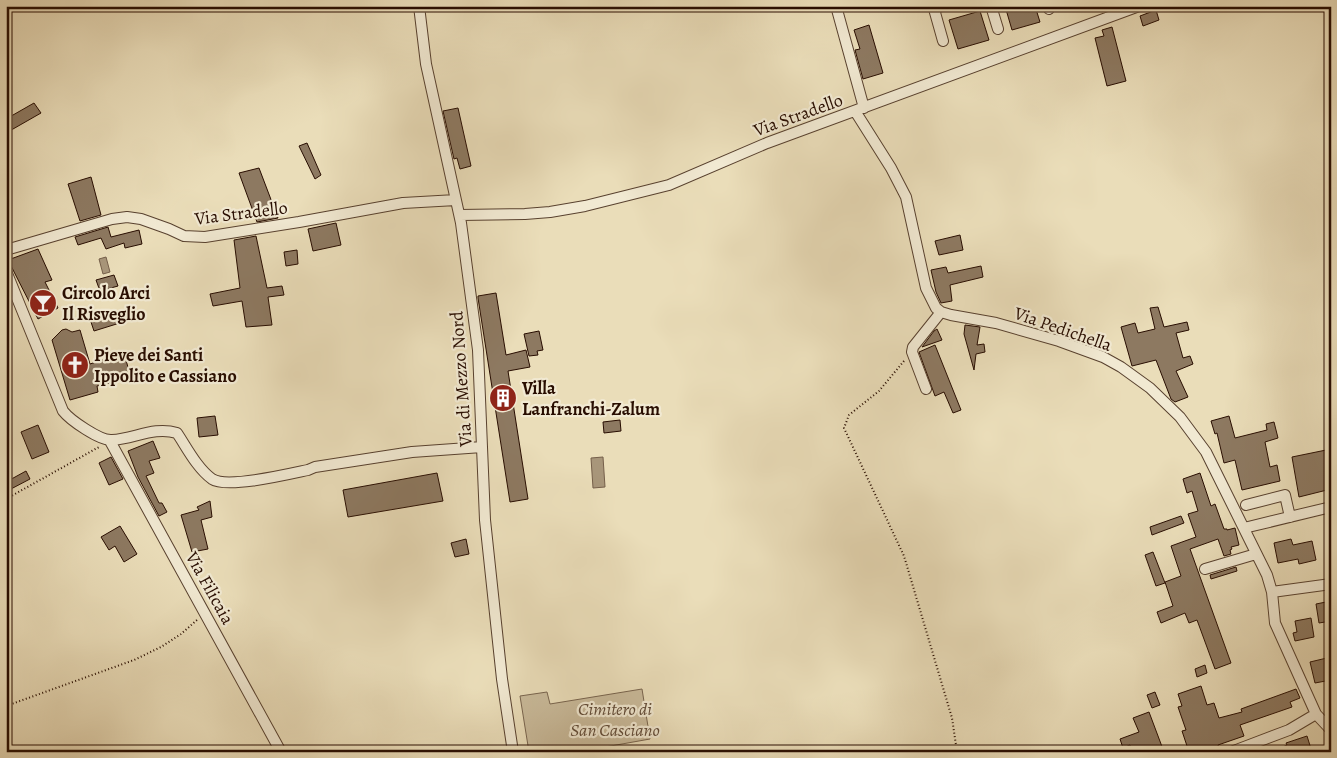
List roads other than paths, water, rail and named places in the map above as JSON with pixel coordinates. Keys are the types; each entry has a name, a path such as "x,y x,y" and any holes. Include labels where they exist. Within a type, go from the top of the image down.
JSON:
{"street":[{"name":"Via di Mezzo Nord","path":"419,6 426,64 460,215 478,350 484,511 494,613 513,752"},
{"path":"836,6 860,110 906,197 926,288 932,303 941,312 913,347 912,352 926,390"},
{"path":"942,6 934,8 943,41"},
{"path":"991,6 998,29"},
{"name":"Via Stradello","path":"460,215 543,213 585,206 658,188 696,174 767,143 860,110 1124,9 1139,6"},
{"name":"Via Stradello","path":"6,250 112,219 127,217 155,223 184,236 205,237 273,227 403,203 456,200"},
{"path":"6,271 63,411 76,424 110,441 156,431 176,433 195,461 210,477 218,482 228,483 412,452 482,447"},
{"name":"Via Pedichella","path":"941,312 996,323 1102,357 1136,378 1174,410 1202,446 1244,528 1267,575 1272,592 1276,623 1316,714 1331,730"},
{"name":"Via Filicaia","path":"110,441 281,752"},
{"path":"1246,505 1285,495 1290,516"},
{"path":"1244,528 1331,507"},
{"path":"1204,569 1256,554"},
{"path":"1272,592 1331,584"},
{"path":"1231,752 1289,730 1316,714"}],"place":[{"name":"Circolo Arci Il Risveglio","path":"43,303"},
{"name":"Pieve dei Santi Ippolito e Cassiano","path":"75,365"},
{"name":"Villa Lanfranchi-Zalum","path":"503,398"}],"park label":[{"name":"Cimitero di San Casciano","path":"615,720"}]}
